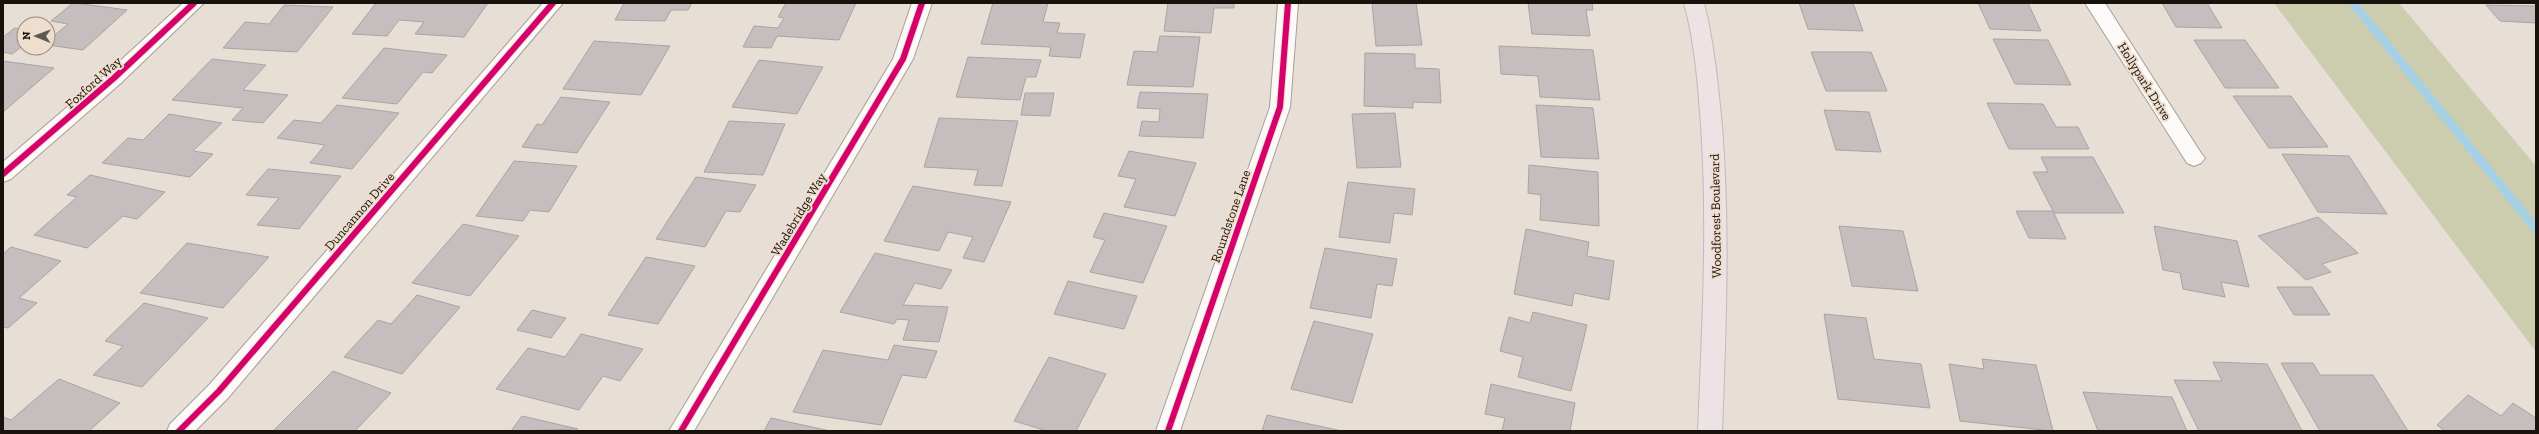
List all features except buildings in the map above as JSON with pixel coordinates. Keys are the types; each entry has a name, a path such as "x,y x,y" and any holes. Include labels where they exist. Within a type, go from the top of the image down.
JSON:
{"main road":[{"name":"Woodforest Boulevard","path":"1694,3 1704,38 1714,152 1716,279 1710,431"}],"street":[{"name":"Foxford Way","path":"3,174 114,78 194,3"},
{"name":"Duncannon Drive","path":"179,431 219,391 553,3"},
{"name":"Wadebridge Way","path":"680,431 903,59 922,3"},
{"name":"Roundstone Lane","path":"1168,431 1280,106 1288,3"},
{"name":"Hollypark Drive","path":"2095,3 2194,158"}],"green space":[{"path":"2274,3 2399,3 2536,166 2536,352"}],"waterway":[{"path":"2353,3 2536,229"}],"cycle path":[{"path":"3,174 114,78 194,3"},
{"path":"179,431 219,391 553,3"},
{"path":"681,431 903,59 922,3"},
{"path":"1168,431 1280,107 1288,3"}]}
